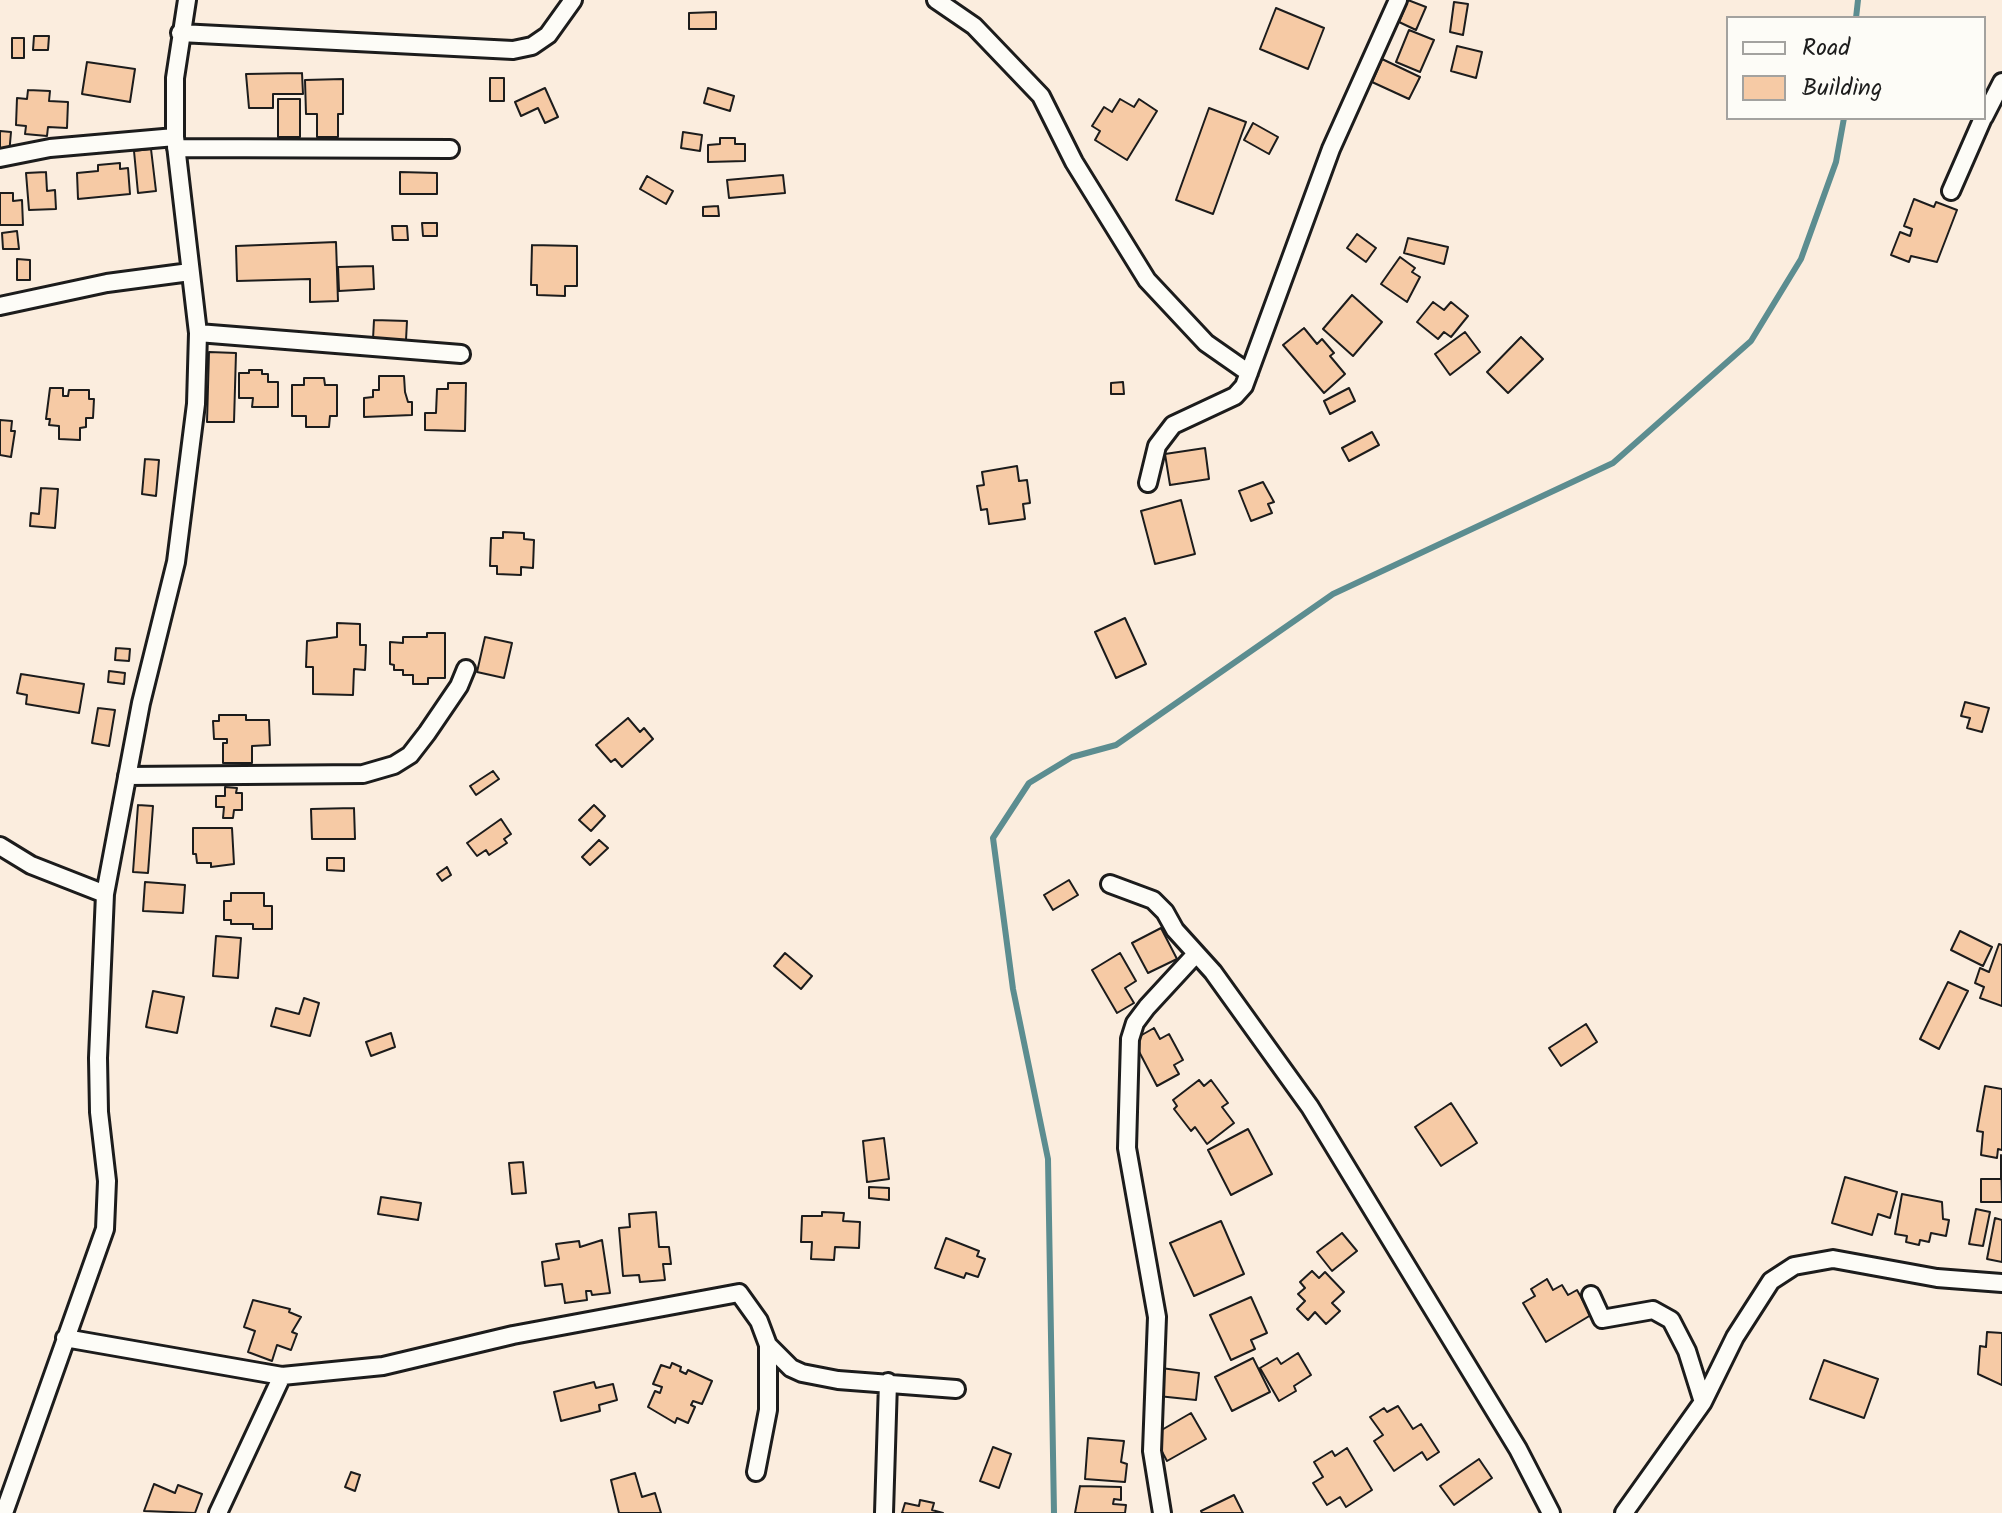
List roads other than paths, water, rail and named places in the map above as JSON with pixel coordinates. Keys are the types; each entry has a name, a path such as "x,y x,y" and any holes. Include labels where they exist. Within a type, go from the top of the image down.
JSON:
{"street":[{"path":"4,1513 105,1229 107,1181 99,1112 98,1058 105,894 127,776 176,562 196,404 198,333 176,142 175,78 187,0"},
{"path":"180,33 513,50 532,46 548,35 573,0"},
{"path":"936,0 974,26 1041,96 1074,162 1147,280 1206,343 1249,373"},
{"path":"1148,483 1157,446 1173,425 1235,396 1249,373 1331,149 1398,0"},
{"path":"1986,113 2002,82"},
{"path":"1951,191 1983,120"},
{"path":"0,158 50,148 176,142 450,149"},
{"path":"0,306 107,283 190,272"},
{"path":"198,333 461,354"},
{"path":"127,776 363,774 394,765 410,755 419,744 459,686 466,669"},
{"path":"0,846 31,865 105,894"},
{"path":"1110,884 1153,900 1195,955 1213,972 1310,1107 1518,1449 1551,1513"},
{"path":"1162,1513 1152,1451 1157,1317 1127,1148 1130,1039 1135,1023 1147,1007 1195,955"},
{"path":"1624,1513 1703,1402 1771,1281 1794,1266 1833,1259 1937,1278 2002,1283"},
{"path":"65,1338 282,1376 383,1366 513,1335 739,1293 759,1321 768,1345 768,1410 756,1472"},
{"path":"1591,1295 1602,1319 1653,1310 1671,1320 1687,1351 1703,1402"},
{"path":"768,1345 791,1368 810,1376 956,1389"},
{"path":"218,1513 282,1376"},
{"path":"884,1513 888,1382"}],"waterway":[{"path":"1856,16 1858,0"},
{"path":"1054,1513 1048,1159 1013,989 993,838 1029,783 1072,757 1116,745 1333,594 1613,463 1751,341 1801,259 1836,162 1844,120"}]}
